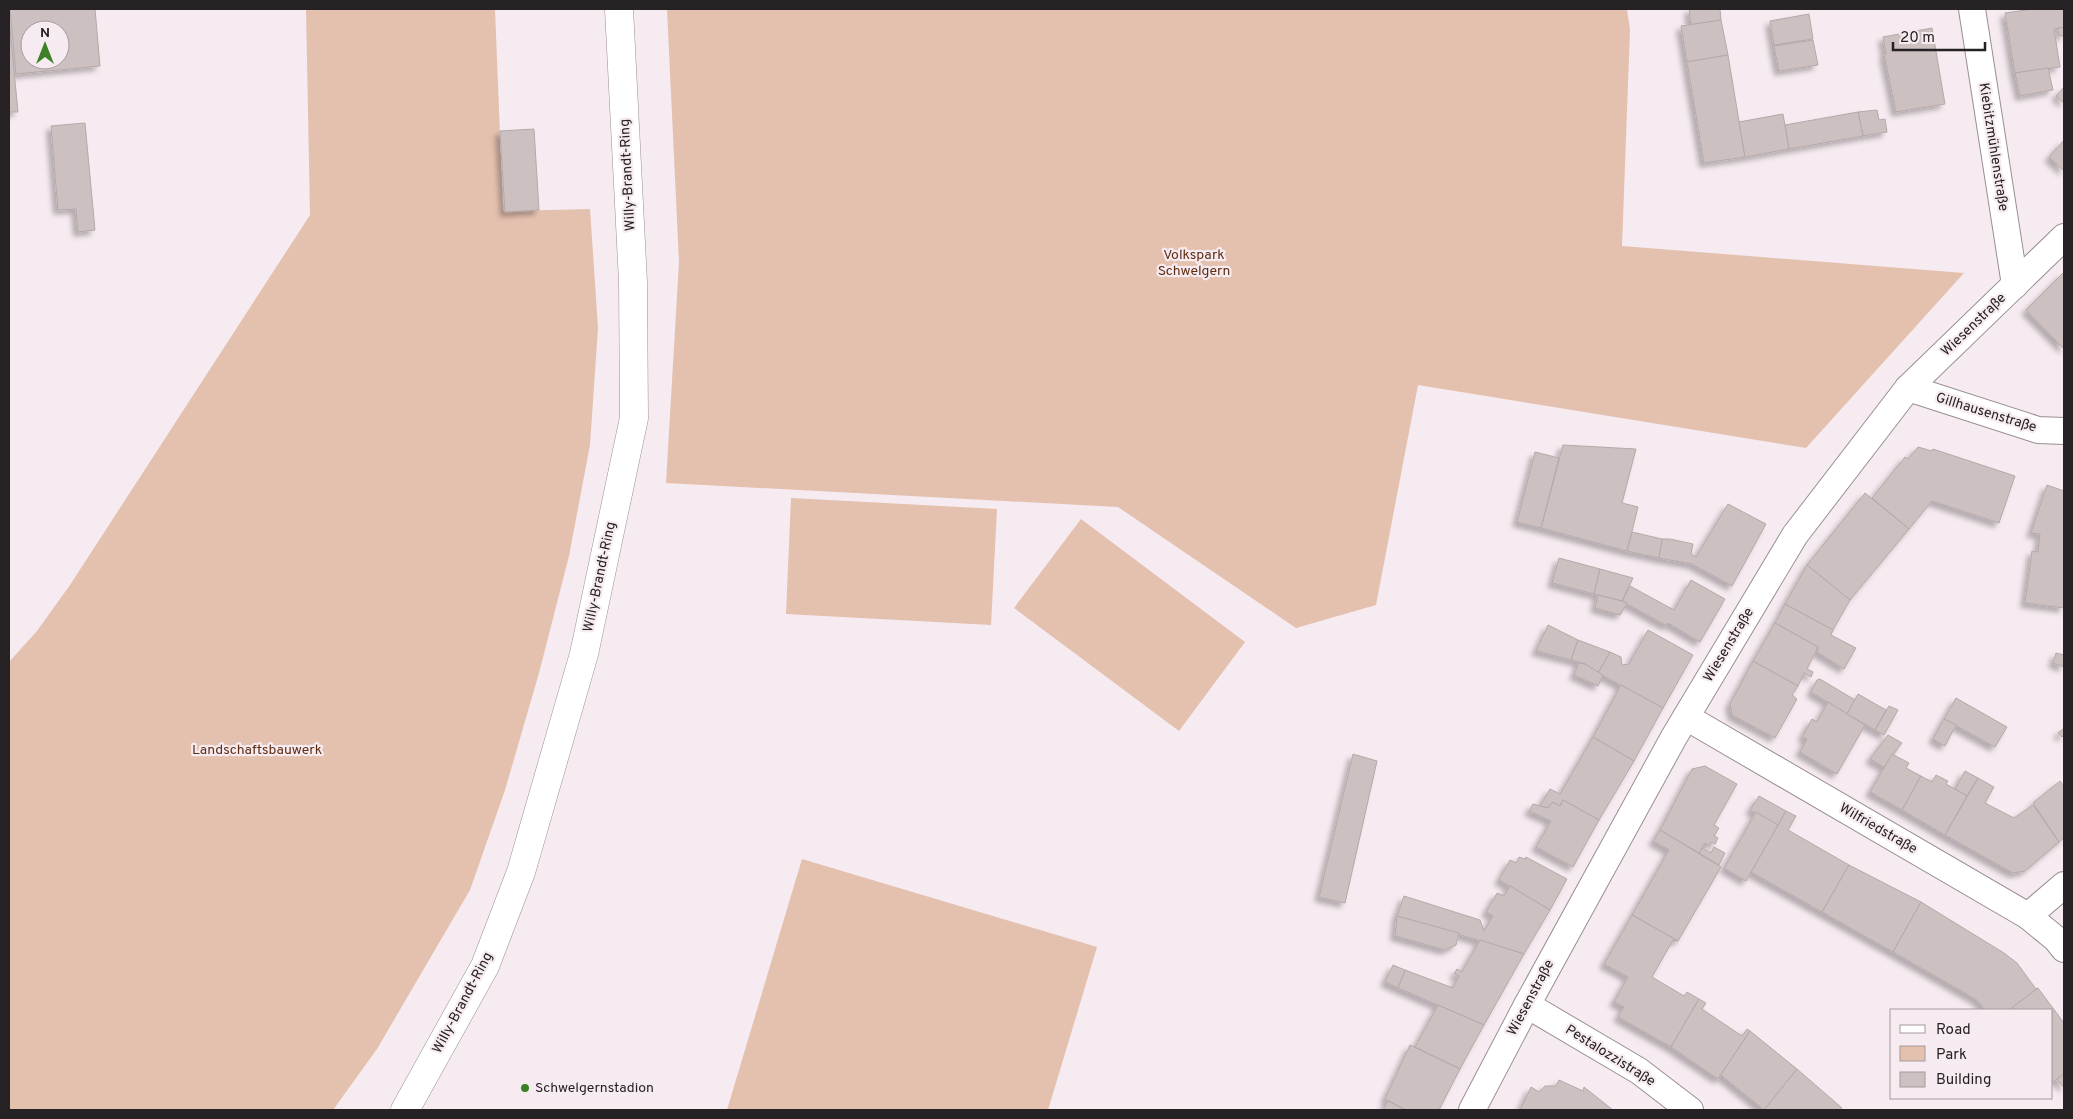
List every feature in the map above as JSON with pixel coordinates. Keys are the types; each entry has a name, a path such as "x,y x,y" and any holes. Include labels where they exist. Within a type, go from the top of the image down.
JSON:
{"main road":[{"name":"Willy-Brandt-Ring","path":"405,1110 485,966 520,872 584,654 634,418 632,282 619,9"}],"street":[{"name":"Kiebitzmühlenstraße","path":"1972,9 2015,285"},
{"name":"Wiesenstraße","path":"1472,1110 1526,1005 1686,717 1795,535 1908,388 2064,237"},
{"name":"Gillhausenstraße","path":"1908,388 2038,430 2064,431"},
{"name":"Wilfriedstraße","path":"1686,717 2028,916 2056,938 2064,949"},
{"path":"2028,916 2064,885"},
{"name":"Pestalozzistraße","path":"1526,1005 1639,1072 1690,1110"}],"green space":[{"name":"Landschaftsbauwerk","path":"306,9 495,9 503,211 590,209 598,328 590,445 569,556 539,673 505,790 470,890 377,1049 333,1110 9,1110 9,662 37,631 70,585 310,215"},
{"name":"Volkspark Schwelgern","path":"667,9 1627,9 1630,30 1622,246 1964,273 1806,448 1418,385 1376,605 1296,628 1118,507 666,483 679,262"},
{"path":"791,498 997,509 991,625 786,614"},
{"path":"1081,519 1245,642 1179,731 1014,608"},
{"path":"802,859 1097,947 1048,1110 727,1110"}],"building":[{"path":"10,9 95,9 100,66 70,69 70,20 20,20 20,70 58,70 16,74"},
{"path":"1689,9 1720,9 1721,20 1691,25"},
{"path":"2033,9 2064,9 2064,27 2054,29 2060,67 2015,73 2005,13"},
{"path":"1809,14 1813,39 1774,45 1770,21"},
{"path":"9,19 18,112 9,112"},
{"path":"1721,20 1728,55 1687,62 1681,26"},
{"path":"2064,27 2064,36 2059,36 2058,28"},
{"path":"1932,28 1945,104 1896,112 1884,54 1886,54 1883,37"},
{"path":"1813,40 1818,65 1779,71 1774,46"},
{"path":"1728,55 1745,157 1704,163 1687,62"},
{"path":"2048,68 2053,90 2020,96 2015,73"},
{"path":"2064,87 2064,103 2056,96"},
{"path":"1877,110 1879,120 1885,119 1887,132 1863,136 1858,112"},
{"path":"1858,112 1863,136 1789,149 1785,125"},
{"path":"1783,114 1789,149 1745,157 1739,122"},
{"path":"85,123 95,230 78,232 76,209 58,210 51,126"},
{"path":"534,129 539,210 505,212 500,131"},
{"path":"2064,140 2064,171 2049,157"},
{"path":"2064,272 2064,349 2026,310"},
{"path":"1563,445 1636,449 1622,503 1638,507 1627,551 1541,528"},
{"path":"1918,447 1932,451 1933,449 2015,476 1999,523 1932,501 1909,529 1872,498 1905,457 1908,459"},
{"path":"1535,452 1559,458 1541,528 1517,522"},
{"path":"2047,485 2064,491 2064,608 2025,603 2032,551 2038,552 2040,534 2031,533"},
{"path":"1865,493 1909,529 1850,600 1807,565"},
{"path":"1728,504 1766,524 1732,586 1692,564 1659,558 1662,539 1693,544 1691,554 1696,557"},
{"path":"1632,532 1662,539 1659,558 1627,551"},
{"path":"1559,558 1600,569 1594,594 1552,583"},
{"path":"1807,565 1850,600 1833,630 1785,604"},
{"path":"1600,569 1633,578 1622,601 1594,594"},
{"path":"1691,580 1725,599 1700,642 1668,623 1667,626 1622,601 1630,586 1674,610"},
{"path":"1598,595 1627,603 1620,615 1595,608"},
{"path":"1785,604 1833,630 1831,635 1856,648 1844,669 1817,652 1818,647 1775,623"},
{"path":"1775,623 1818,647 1807,669 1813,672 1811,677 1804,673 1798,686 1753,661"},
{"path":"1548,625 1578,640 1571,660 1536,651"},
{"path":"1648,630 1693,655 1663,708 1598,673 1610,652 1621,657 1622,665 1629,664"},
{"path":"1578,640 1610,652 1598,673 1585,664 1571,660"},
{"path":"2056,653 2064,655 2064,667 2053,663"},
{"path":"1753,661 1798,686 1792,695 1797,699 1775,738 1732,715 1730,704"},
{"path":"1579,663 1585,664 1603,675 1598,686 1574,675"},
{"path":"1820,679 1855,700 1847,714 1811,692 1817,680"},
{"path":"1621,685 1663,708 1634,761 1593,737"},
{"path":"1858,694 1886,710 1875,730 1847,714"},
{"path":"1956,698 2007,727 1995,747 1944,719"},
{"path":"1828,702 1865,725 1837,774 1800,752 1807,739 1802,737 1812,719 1817,722"},
{"path":"1889,706 1898,710 1884,735 1875,730"},
{"path":"1944,719 1956,725 1945,746 1933,739"},
{"path":"2064,728 2064,735 2062,737 2058,733"},
{"path":"1888,735 1902,743 1884,767 1870,759"},
{"path":"1593,737 1634,761 1599,820 1563,800 1560,806 1553,802 1548,808 1540,806 1550,789 1560,794"},
{"path":"1353,754 1377,761 1345,903 1319,897"},
{"path":"1892,754 1909,763 1906,768 1921,776 1902,810 1870,792"},
{"path":"1705,766 1737,784 1714,825 1719,828 1714,836 1718,838 1715,844 1711,842 1709,846 1705,843 1699,853 1660,830 1692,769"},
{"path":"1965,771 1978,778 1967,796 1955,789"},
{"path":"1936,775 1948,781 1946,784 1967,796 1945,835 1902,810 1921,776 1932,782"},
{"path":"1978,778 1994,787 1985,803 2014,818 2033,805 2059,842 2025,871 2013,873 1945,835"},
{"path":"2060,781 2064,786 2064,838 2059,842 2033,803"},
{"path":"1759,796 1786,811 1778,825 1750,810"},
{"path":"1563,800 1599,820 1573,867 1536,847 1551,821 1529,811 1533,804 1548,808 1553,802 1560,806"},
{"path":"1786,811 1796,816 1788,830 1849,865 1822,912 1751,872"},
{"path":"1756,812 1778,825 1746,881 1724,868"},
{"path":"1660,830 1721,867 1678,941 1632,915 1669,850 1653,841"},
{"path":"1714,847 1725,853 1719,865 1699,853 1702,848 1711,853"},
{"path":"1519,857 1525,859 1526,857 1567,879 1550,910 1499,880 1510,860 1516,863"},
{"path":"1849,865 1921,902 1893,952 1822,912"},
{"path":"1510,886 1550,910 1524,954 1397,916 1404,896 1480,920 1484,931 1493,916 1486,912 1497,893 1504,896"},
{"path":"1921,902 2004,953 2017,963 2036,989 2038,988 2010,1009 1984,1009 1977,1000 1893,952"},
{"path":"1632,915 1678,941 1673,940 1652,977 1684,996 1687,992 1699,999 1671,1047 1618,1017 1624,1007 1614,1002 1628,977 1604,964"},
{"path":"1397,916 1459,933 1456,945 1445,950 1395,936"},
{"path":"1480,940 1524,954 1484,1025 1398,988 1405,970 1453,988 1459,976 1454,974 1457,969 1462,972"},
{"path":"1393,965 1405,970 1398,988 1385,982"},
{"path":"2038,988 2064,1023 2064,1074 2053,1082 2053,1009 2010,1009"},
{"path":"1699,999 1706,1003 1702,1009 1742,1036 1747,1029 1750,1031 1718,1079 1671,1047"},
{"path":"1438,1005 1484,1025 1460,1069 1415,1047"},
{"path":"1750,1031 1797,1069 1764,1110 1722,1076 1718,1079"},
{"path":"1410,1045 1460,1069 1439,1110 1406,1110 1385,1099"},
{"path":"1797,1069 1842,1108 1840,1110 1764,1110"},
{"path":"2064,1074 2064,1088 2057,1079"},
{"path":"1559,1080 1583,1091 1584,1087 1613,1110 1520,1110 1531,1087 1539,1092 1545,1086 1556,1086"},
{"path":"1388,1101 1406,1110 1383,1110"}],"place":[{"name":"Schwelgernstadion","path":"525,1088"}]}
